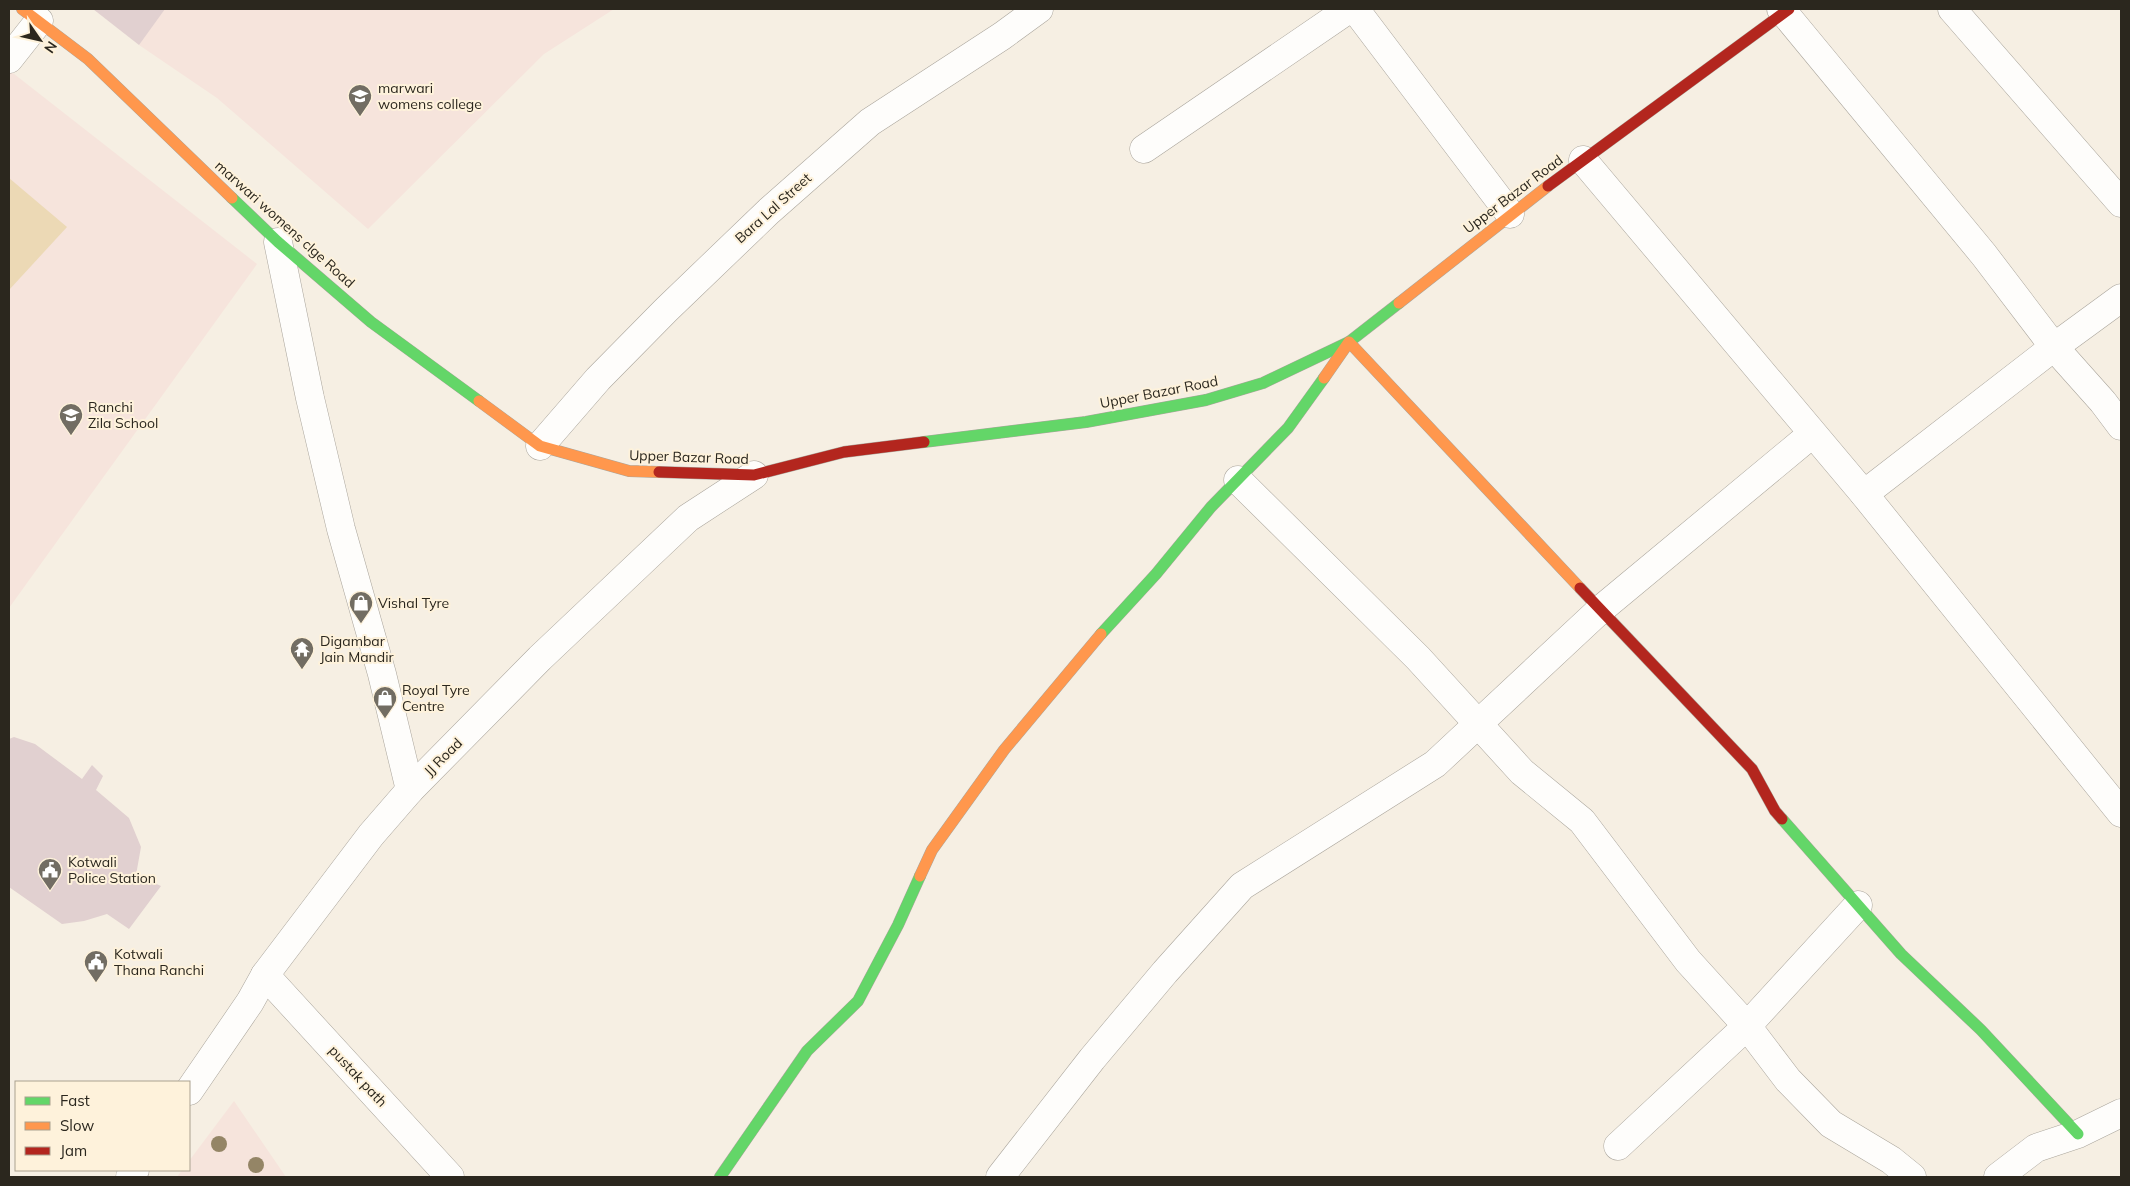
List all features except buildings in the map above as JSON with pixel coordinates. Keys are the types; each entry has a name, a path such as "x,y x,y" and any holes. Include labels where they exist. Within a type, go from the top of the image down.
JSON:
{"street":[{"name":"Bara Lal Street","path":"540,446 598,378 769,210 870,122 1002,36 1039,9"},
{"path":"1144,149 1349,9"},
{"path":"1355,9 1510,214"},
{"path":"1952,9 2121,203"},
{"name":"Upper Bazar Road","path":"540,446 629,471 754,475 844,452 1086,422 1206,400 1263,383 1349,342 1510,214 1784,10"},
{"path":"1784,10 1984,255 2054,347 2103,402 2121,426"},
{"name":"marwari womens clge Road","path":"30,15 88,59 278,242 371,322 540,446"},
{"path":"9,59 30,15"},
{"path":"1583,160 1864,494 2121,813"},
{"path":"278,242 310,398 341,529 382,674 410,790"},
{"path":"1864,494 2054,347 2121,298"},
{"path":"720,1177 807,1052 858,1001 898,925 932,850 1004,750 1080,657 1156,574 1211,507 1288,428 1349,342 1752,769 1775,811 1901,954 1981,1030 2078,1134"},
{"path":"1000,1177 1092,1059 1165,972 1242,886 1435,764 1600,610 1812,434"},
{"name":"JJ Road","path":"190,1090 250,1002 265,975 371,835 410,790 540,658 688,518 754,475"},
{"path":"1238,480 1418,658 1522,772 1582,822 1688,961 1747,1026 1788,1080 1831,1124 1891,1160 1912,1177"},
{"path":"1618,1146 1747,1026 1858,906"},
{"name":"pustak path","path":"265,975 450,1177"},
{"path":"1998,1177 2036,1148 2078,1134 2121,1113"}],"shaded area":[{"name":"marwari womens college","path":"159,9 614,9 544,54 368,229 217,98 139,45"},
{"name":"Ranchi Zila School","path":"9,70 257,264 9,608"},
{"path":"9,178 67,227 9,290"},
{"path":"234,1101 286,1177 177,1177 181,1171 190,1171 190,1160"}],"traffic: fast":[{"path":"232,198 278,242 371,322 479,401"},
{"path":"924,442 1086,422 1206,400 1263,383 1349,342 1399,303"},
{"path":"1101,634 1156,574 1211,507 1288,428 1324,378"},
{"path":"1782,819 1901,954 1981,1030 2078,1134"},
{"path":"720,1177 807,1051 858,1001 898,925 920,876"}],"traffic: slow":[{"path":"22,9 88,59 232,198"},
{"path":"1399,303 1548,186"},
{"path":"1324,378 1349,342 1580,588"},
{"path":"479,401 540,446 629,471 659,472"},
{"path":"920,876 932,850 1004,750 1101,634"}],"traffic: jam":[{"path":"1548,186 1789,9"},
{"path":"659,472 754,475 844,452 924,442"},
{"path":"1580,588 1752,769 1775,811 1782,819"}],"place":[{"name":"marwari womens college","path":"360,117"},
{"name":"Ranchi Zila School","path":"71,436"},
{"name":"Vishal Tyre","path":"361,624"},
{"name":"Digambar Jain Mandir","path":"302,670"},
{"name":"Royal Tyre Centre","path":"385,719"},
{"name":"Kotwali Police Station","path":"50,891"},
{"name":"Kotwali Thana Ranchi","path":"96,983"}]}
